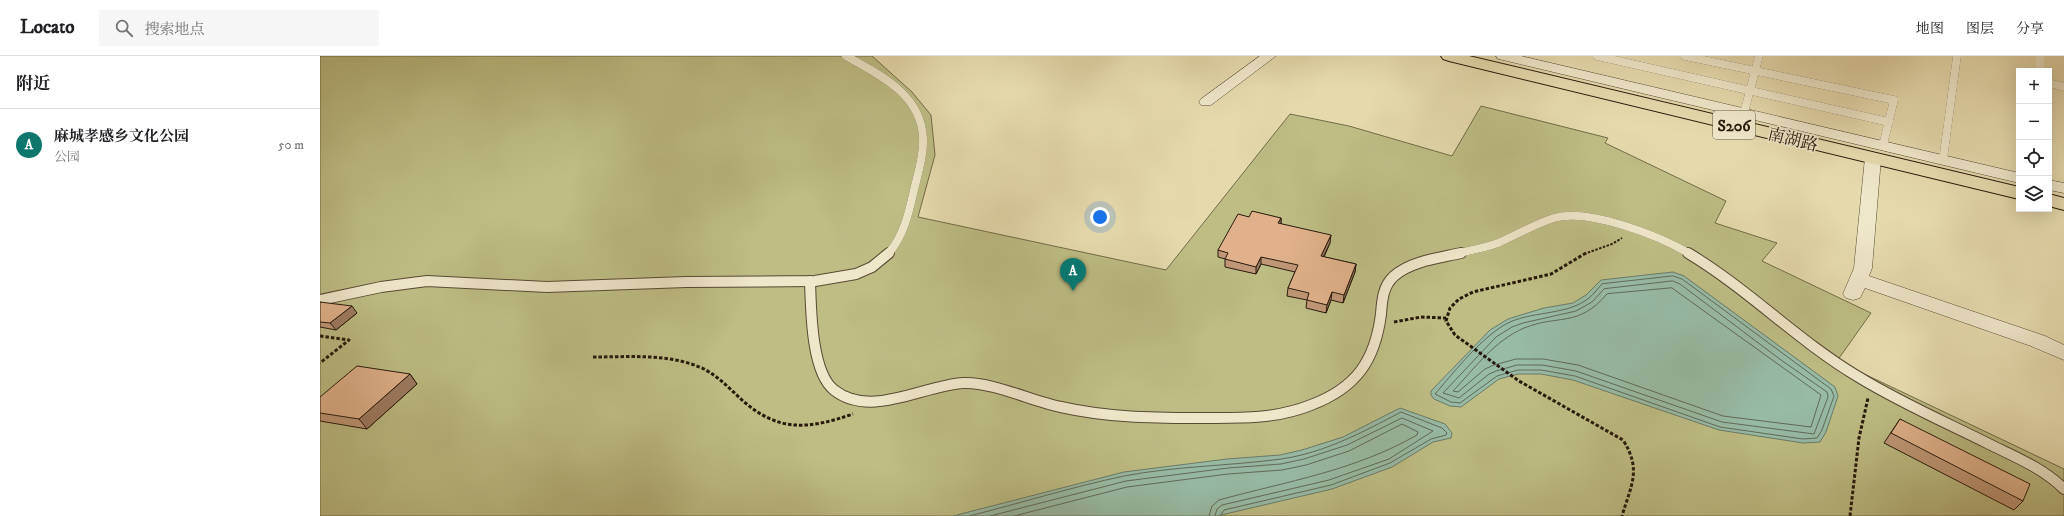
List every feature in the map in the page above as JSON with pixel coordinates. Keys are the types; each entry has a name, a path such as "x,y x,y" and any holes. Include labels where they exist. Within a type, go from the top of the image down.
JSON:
{"main road":[{"name":"南湖路","path":"1449,56 1878,152 2016,192"},
{"name":"南湖路","path":"1478,56 2016,184"},
{"path":"2052,193 2064,195"},
{"path":"2052,201 2064,204"}],"street":[{"path":"1206,102 1269,56"},
{"path":"1503,56 1522,58 1744,113 1878,152 1943,160 2016,177"},
{"path":"1878,152 1863,268 1856,286 2038,341 2064,353"},
{"path":"2052,186 2064,188"}],"lane":[{"path":"320,300 382,288 439,281 524,287 682,282 810,281 847,276 871,267 888,254 909,218 923,145 921,121 918,112 908,96 894,83 846,56"},
{"path":"1597,56 1889,122"},
{"path":"1685,56 1894,100 1889,122 1878,152"},
{"path":"1744,113 1759,56"},
{"path":"1943,160 1957,56"},
{"path":"2040,56 2040,68"},
{"path":"2052,84 2064,87"},
{"path":"810,281 812,325 823,377 833,390 849,397 868,401 889,400 942,385 970,383 1060,407 1102,414 1177,418 1252,418 1272,416 1312,405 1355,380 1374,347 1379,321 1380,302 1385,288 1395,275 1412,265 1496,244 1528,231 1548,220 1561,217 1605,220 1636,229 1677,246 1707,264 1809,345 1872,386 2030,464 2055,480 2064,489"}],"path":[{"path":"1622,516 1635,471 1631,453 1623,440 1519,381 1455,335 1448,327 1446,318 1452,304 1463,296 1483,289 1553,274 1581,255 1617,243 1636,229"},
{"path":"1379,321 1392,322 1421,317 1446,318"},
{"path":"320,336 349,340 320,363"},
{"path":"593,357 642,356 670,359 698,366 712,373 769,420 784,424 807,425 841,418 855,413"},
{"path":"1850,516 1859,438 1864,410 1872,386"}],"green space":[{"path":"320,56 872,56 912,92 931,115 935,155 918,217 1166,270 1290,114 1349,126 1452,156 1481,106 1608,138 1605,143 1726,201 1715,223 1777,243 1762,261 1871,313 1837,361 2064,469 2064,516 320,516"}],"water":[{"path":"1673,272 1684,276 1835,387 1838,396 1826,432 1820,442 1803,443 1719,430 1573,380 1541,374 1518,374 1499,379 1461,407 1450,406 1434,399 1431,395 1431,391 1490,330 1508,319 1544,308 1573,303 1586,295 1601,280"},
{"path":"1400,408 1445,424 1452,433 1451,438 1433,442 1392,467 1332,489 1217,516 953,516 1124,472 1227,459 1280,455 1302,450 1343,437"}],"building":[{"path":"1252,211 1281,218 1278,223 1331,235 1321,256 1356,264 1344,295 1332,292 1327,305 1307,300 1309,293 1288,288 1298,265 1261,257 1256,267 1225,259 1228,253 1218,250 1238,214 1249,217"},
{"path":"320,302 352,306 330,323 320,322"},
{"path":"357,366 410,374 359,419 320,413 320,397"},
{"path":"1900,419 2030,484 2023,501 1891,433"}],"place":[{"name":"麻城孝感乡文化公园","path":"1073,291"}]}
